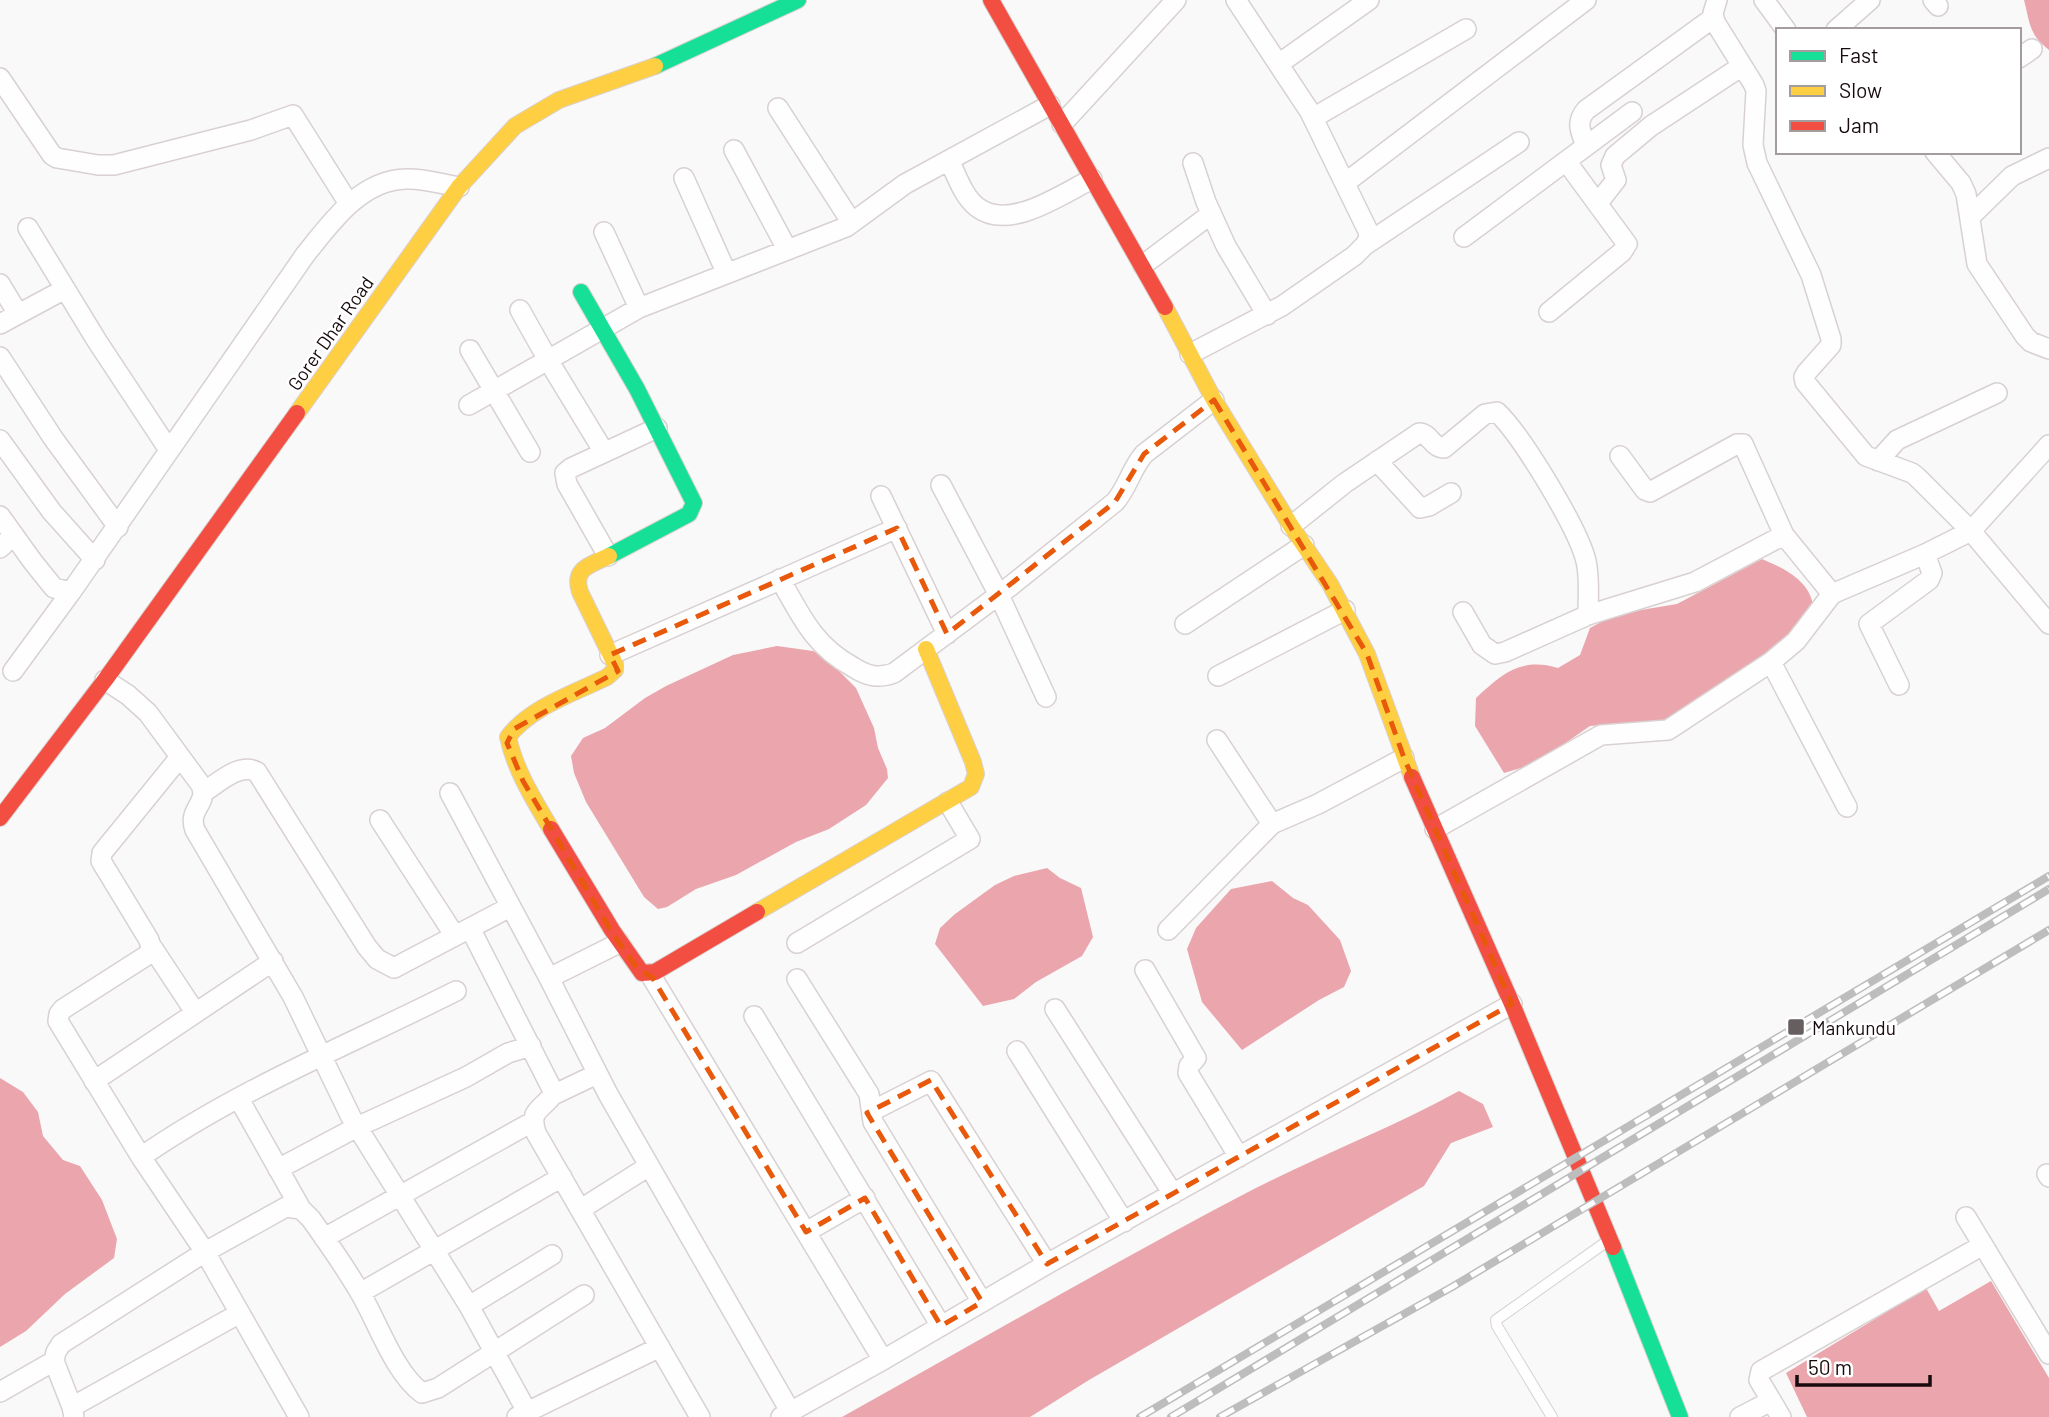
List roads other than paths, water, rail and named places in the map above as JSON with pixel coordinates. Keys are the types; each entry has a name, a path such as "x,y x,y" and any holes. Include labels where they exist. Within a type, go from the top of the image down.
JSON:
{"street":[{"name":"Gorer Dhar Road","path":"0,818 105,680 459,187 515,126 559,100 663,63 798,0"},
{"path":"991,0 1143,265 1214,400 1345,611 1367,654 1404,758 1512,1004 1610,1239 1680,1417"},
{"path":"1062,124 1176,0"},
{"path":"1236,0 1313,118 1368,231 1369,238 1365,246"},
{"path":"1280,64 1369,0"},
{"path":"1345,183 1586,0"},
{"path":"1764,0 1785,28"},
{"path":"1838,28 1870,0"},
{"path":"1586,146 1579,128 1583,114 1715,9 1756,91 1753,145 1757,163 1811,275 1831,339 1831,345 1807,372 1805,382 1866,456 1912,473 1971,531 2049,624"},
{"path":"1313,118 1466,29"},
{"path":"1598,204 1616,180 1612,160 1646,131 1742,66"},
{"path":"0,78 52,155 98,165 114,165 240,134 293,115 349,204"},
{"path":"1614,89 1646,131"},
{"path":"469,405 639,308 852,223 891,193 1050,105"},
{"path":"778,108 852,223"},
{"path":"1464,237 1632,112"},
{"path":"1190,354 1267,314 1519,142"},
{"path":"734,150 787,249"},
{"path":"1937,154 1964,188 1979,270 2025,336 2031,342 2049,349"},
{"path":"1970,217 2012,177 2049,158"},
{"path":"949,160 961,186 977,207 1001,216 1027,211 1092,179"},
{"path":"1549,312 1626,248 1626,240 1566,161"},
{"path":"1193,163 1211,214 1226,246 1267,314"},
{"path":"684,178 726,272"},
{"path":"13,671 95,560 304,255 349,204 383,184 397,180 408,179 459,187"},
{"path":"1143,265 1211,214"},
{"path":"28,228 169,450"},
{"path":"604,232 639,308"},
{"path":"0,284 18,314"},
{"path":"0,324 65,289"},
{"path":"581,292 637,389 694,503 684,517 582,570 576,580 615,664 613,673 529,718 514,729 508,736 507,743 523,781 619,943 642,973 650,974 971,787 976,774 926,649"},
{"path":"520,310 604,452"},
{"path":"470,350 530,452"},
{"path":"0,357 53,438 118,527"},
{"path":"1878,461 1897,440 1997,393"},
{"path":"780,579 818,642 830,653 866,675 882,677 894,673 999,595 1115,502 1144,454 1214,400"},
{"path":"1291,526 1419,433 1426,435 1436,446 1444,448 1485,414 1497,412 1522,444 1580,543 1588,575 1588,615"},
{"path":"608,556 564,478 568,470 657,428"},
{"path":"0,440 51,512 95,560"},
{"path":"1620,456 1650,492 1737,444 1742,444 1784,535 1832,594"},
{"path":"1435,829 1601,735 1668,730 1771,662 1796,641 1832,594 1971,531 2042,466 2049,445"},
{"path":"1377,461 1420,508 1429,506 1451,493"},
{"path":"941,485 999,595 1046,697"},
{"path":"881,496 947,634"},
{"path":"0,516 7,541 54,588 71,593"},
{"path":"610,655 897,528"},
{"path":"1464,612 1482,645 1495,654 1505,652 1588,615 1695,582 1784,535"},
{"path":"1185,624 1304,545"},
{"path":"1899,685 1869,624 1929,580 1932,572 1925,554"},
{"path":"1218,676 1345,611"},
{"path":"1771,662 1847,807"},
{"path":"105,680 128,695 148,713 201,785 204,792 192,821 195,830 293,997 357,1127 495,1351 525,1415 660,1347"},
{"path":"1217,740 1272,824"},
{"path":"180,757 107,844 101,861 150,944 195,1012"},
{"path":"1168,930 1272,824 1318,804 1404,758"},
{"path":"204,792 242,769 250,768 257,772 367,947 384,964 394,968 510,907"},
{"path":"450,793 597,1074 785,1414 1512,1004"},
{"path":"797,943 970,839 948,802"},
{"path":"380,820 463,932 531,1046 552,1089 552,1095"},
{"path":"549,978 619,943"},
{"path":"150,944 149,954 59,1014 61,1028 141,1157 205,1252 299,1417"},
{"path":"94,1081 273,961"},
{"path":"1145,970 1196,1058 1189,1066 1188,1073 1238,1157"},
{"path":"650,974 883,1360"},
{"path":"797,979 869,1094 873,1122 982,1302"},
{"path":"141,1157 164,1141 320,1056 383,1028 456,990"},
{"path":"1055,1009 1173,1194"},
{"path":"754,1016 941,1326"},
{"path":"278,1168 357,1127 466,1077 508,1053 531,1046"},
{"path":"1017,1051 1124,1222"},
{"path":"324,1238 532,1122 537,1109 552,1095 597,1074"},
{"path":"872,1111 931,1081 1047,1264"},
{"path":"239,1099 301,1209 324,1238 360,1293 412,1385 422,1393 438,1388 584,1295"},
{"path":"532,1122 700,1417"},
{"path":"581,1209 649,1166"},
{"path":"360,1293 562,1177"},
{"path":"806,1232 864,1198"},
{"path":"240,1313 73,1412 54,1362 61,1344 205,1252 286,1207 301,1209"},
{"path":"1966,1217 2049,1354"},
{"path":"1740,1417 1776,1409 1759,1380 1761,1371 1765,1368 1983,1245"},
{"path":"469,1306 552,1255"},
{"path":"0,1392 54,1362"}],"lane":[{"path":"1552,1417 1497,1326 1496,1320 1610,1239"}],"railway":[{"path":"1140,1417 2049,876"},
{"path":"1171,1417 2049,889"},
{"path":"1220,1417 1452,1287 2049,930"}],"place":[{"name":"Mankundu","path":"1796,1027"}]}
